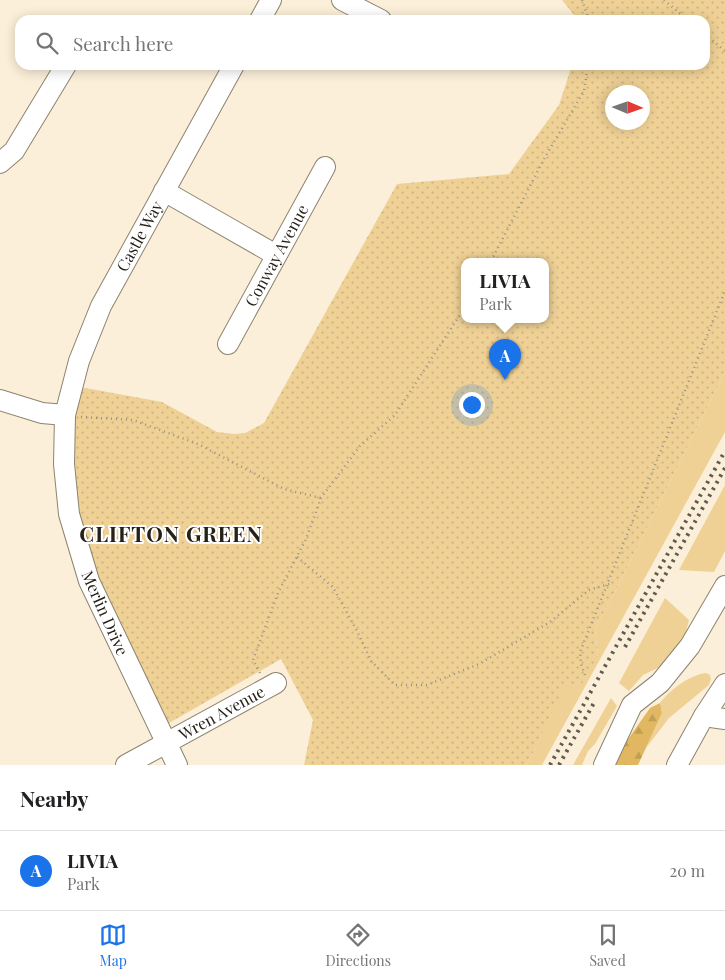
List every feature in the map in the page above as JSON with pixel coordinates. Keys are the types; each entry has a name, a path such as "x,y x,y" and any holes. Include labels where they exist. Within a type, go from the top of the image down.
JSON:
{"street":[{"path":"342,0 371,15"},
{"path":"0,163 14,151 63,70"},
{"name":"Castle Way","path":"65,416 78,361 101,306 231,70"},
{"name":"Conway Avenue","path":"228,344 325,167"},
{"path":"164,190 276,254"},
{"path":"0,400 42,413 65,416"},
{"name":"Merlin Drive","path":"65,416 64,464 69,514 89,582 177,765"},
{"path":"604,765 632,705 660,683 690,646 725,586"},
{"path":"678,765 704,716 725,684"},
{"name":"Wren Avenue","path":"126,765 272,685"},
{"path":"704,716 725,719"}],"path":[{"path":"582,0 588,15"},
{"path":"664,0 682,15"},
{"path":"710,38 725,51"},
{"path":"492,258 544,159 584,91 587,70"},
{"path":"584,675 580,652 725,291"},
{"path":"272,685 252,660 278,593 306,538 321,498 360,446 395,415 461,313"},
{"path":"65,416 132,420 198,444 284,489 321,498"},
{"path":"297,557 333,587 371,661 395,685 427,685 479,664 550,622 589,590 608,584"}],"shaded area":[{"path":"562,0 725,0 725,372 595,629 598,655 582,684 564,687 527,765 304,765 313,720 281,659 169,723 126,645 107,604 92,562 80,519 73,476 73,432 80,387 162,402 217,432 245,433 264,423 397,184 509,174 559,105 570,70 710,70 710,15 574,15"},
{"path":"725,372 725,432 542,765 527,765 564,686 598,655 595,629"},
{"path":"725,485 725,551 714,572 679,570"},
{"path":"665,598 689,620 684,640 664,665 643,675 629,691 619,683"},
{"path":"706,673 710,675 711,679 709,685 669,718 646,748 662,713 660,703 680,684"},
{"path":"611,698 617,706 595,744 588,751 582,765 573,765"}],"green space":[{"path":"660,703 662,713 638,765 615,765 626,742 650,708"}],"railway":[{"path":"550,765 725,451"},
{"path":"625,647 725,468"},
{"path":"559,765 595,701"}],"place":[{"name":"LIVIA","path":"505,380"}],"district":[{"name":"CLIFTON GREEN","path":"171,535"}]}
